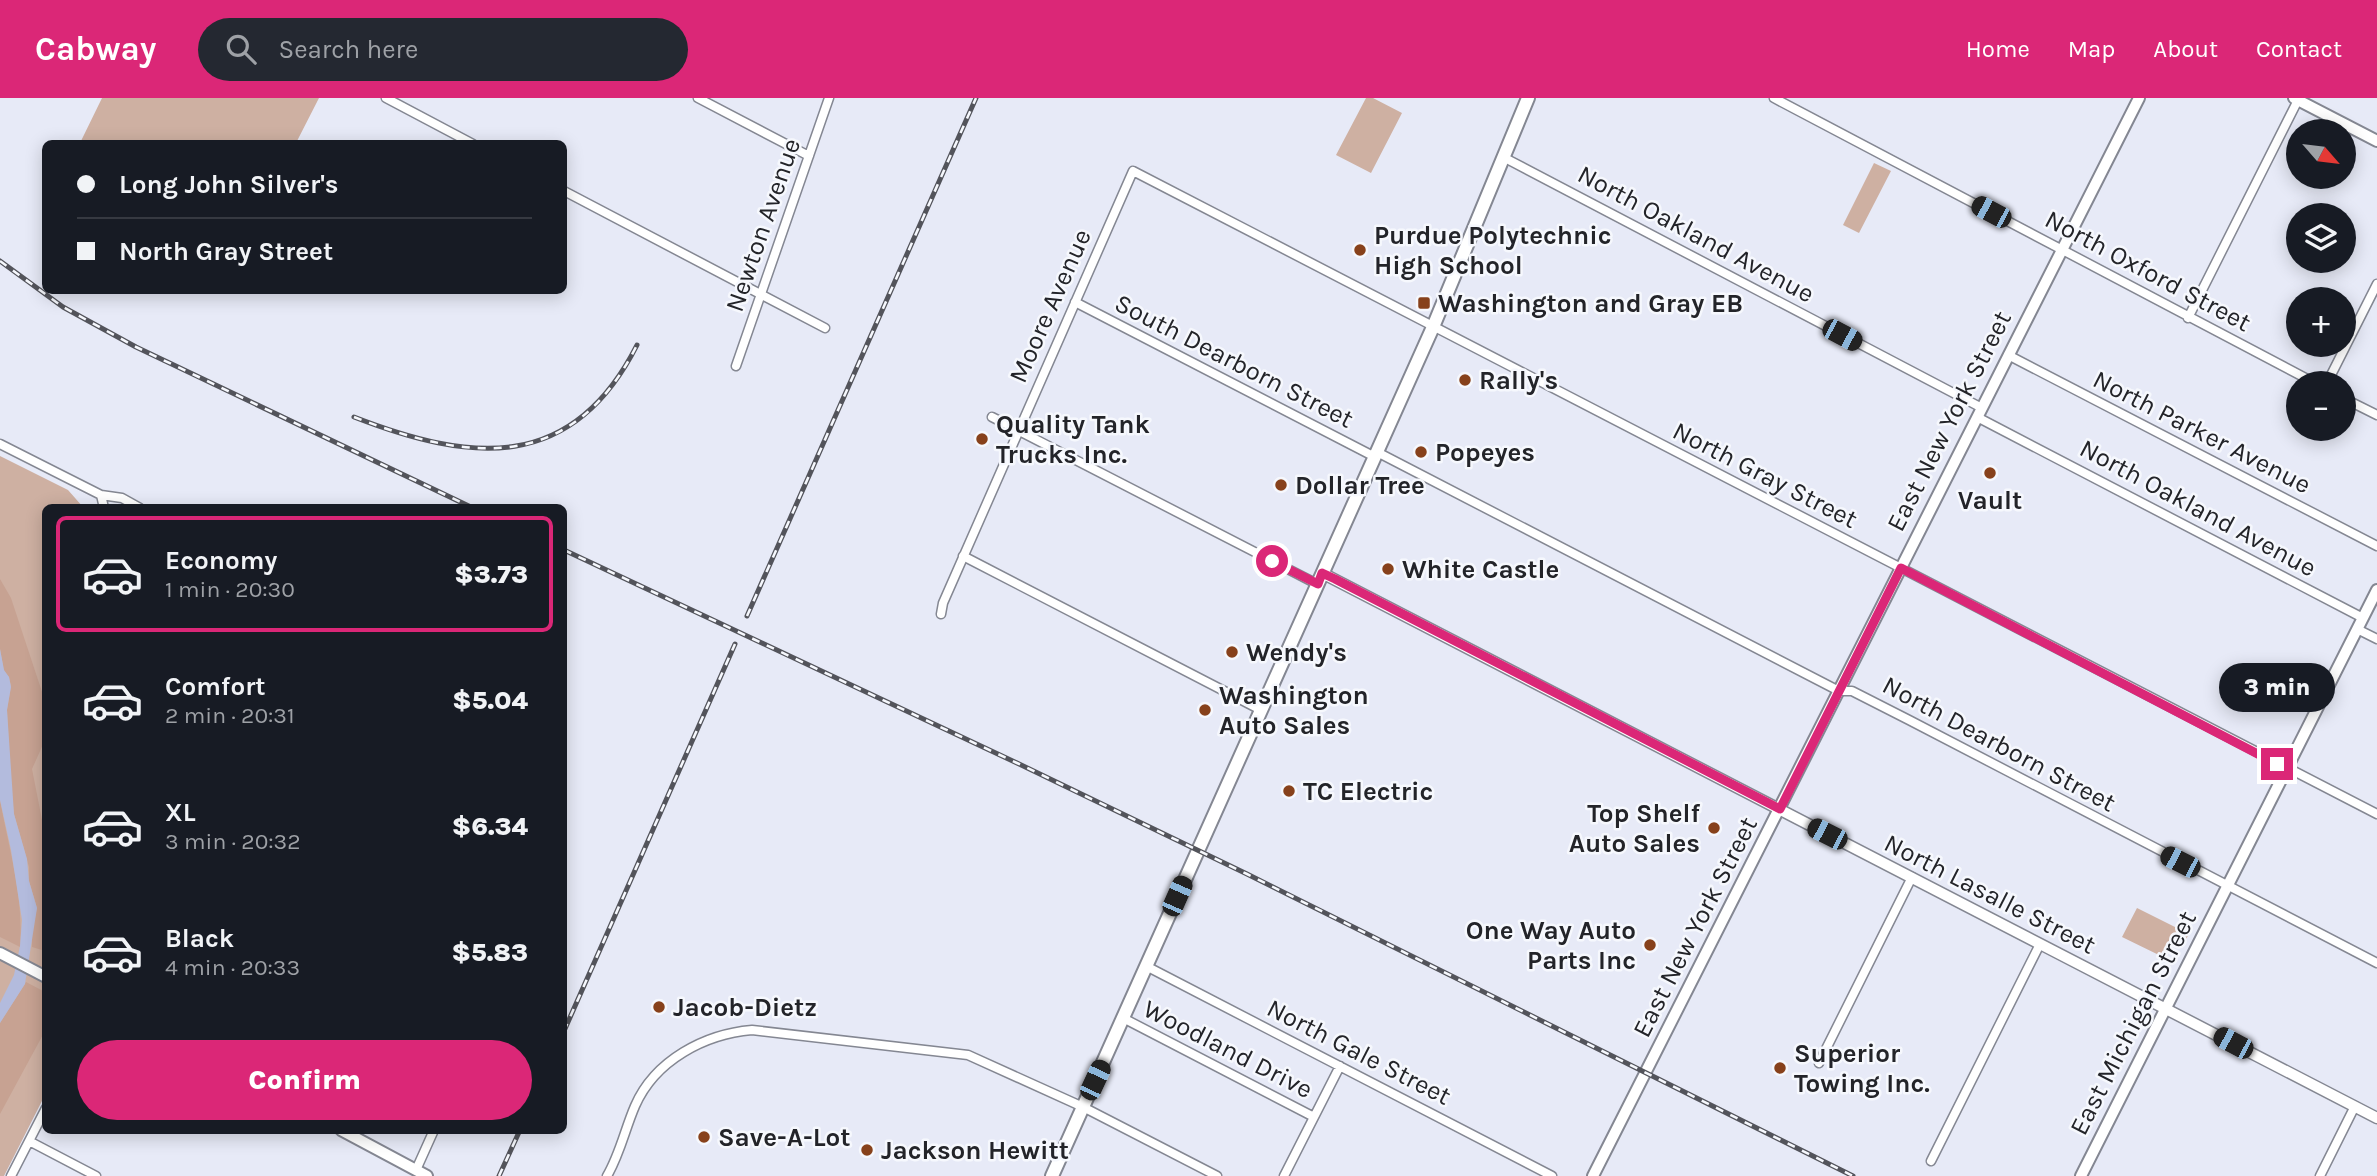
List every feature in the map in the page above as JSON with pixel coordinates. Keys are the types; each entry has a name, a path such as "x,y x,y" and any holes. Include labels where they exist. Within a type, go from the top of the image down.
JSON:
{"main road":[{"path":"1052,1176 1433,327 1528,98"},
{"name":"East New York Street","path":"1593,1176 2138,98"},
{"path":"2296,99 2377,141"},
{"name":"East Michigan Street","path":"2081,1176 2377,590"},
{"path":"1,954 42,975"},
{"path":"348,1134 414,1173 427,1176"}],"street":[{"path":"386,98 465,140"},
{"path":"698,98 809,156"},
{"name":"Newton Avenue","path":"736,366 829,98"},
{"name":"North Oxford Street","path":"1774,98 2292,371"},
{"path":"2189,318 2296,99"},
{"name":"North Oakland Avenue","path":"1503,157 1980,412 2360,623 2377,639"},
{"name":"North Gray Street","path":"1133,171 2377,814"},
{"name":"Moore Avenue","path":"941,614 963,556 1133,171"},
{"path":"567,193 825,328"},
{"path":"2333,371 2377,284"},
{"name":"South Dearborn Street","path":"1075,302 1376,455"},
{"name":"North Parker Avenue","path":"2008,355 2377,546"},
{"path":"2356,404 2377,415"},
{"path":"992,417 1320,579"},
{"path":"0,444 101,495 122,498 133,504"},
{"name":"North Dearborn Street","path":"1376,455 1839,691 1852,691 2377,964"},
{"path":"101,495 103,504"},
{"path":"963,556 1261,710"},
{"name":"North Lasalle Street","path":"1320,579 1780,809 2377,1118"},
{"path":"1819,1063 1912,877"},
{"path":"1931,1161 2040,944"},
{"name":"North Gale Street","path":"1146,966 1552,1176"},
{"name":"Woodland Drive","path":"1123,1018 1314,1117"},
{"path":"607,1176 634,1108 655,1076 695,1045 735,1032 762,1031 968,1055 1083,1107 1217,1176"},
{"path":"1284,1176 1340,1066"},
{"path":"2320,1176 2355,1106"},
{"path":"11,1176 42,1116"},
{"path":"414,1173 432,1134"},
{"path":"29,1141 96,1176"}],"shaded area":[{"path":"102,98 319,98 298,140 81,140"},
{"path":"1366,98 1373,98 1402,113 1371,173 1336,155"},
{"path":"1874,163 1891,171 1859,233 1843,225"},
{"path":"0,456 68,490 80,504 42,504 42,1101 4,1176 0,1176"},
{"path":"0,579 11,598 42,692 42,747 32,769 42,820 42,950 32,947 37,908 14,814 7,710 11,686 4,671 0,649"},
{"path":"0,800 18,891 20,947 0,937"},
{"path":"2137,908 2189,934 2182,946 2172,945 2163,957 2122,937"},
{"path":"26,982 42,990 42,1037 0,1114 0,1023"}],"water":[{"path":"0,649 11,687 7,710 14,814 37,908 25,984 0,1023 0,1003 14,975 22,920 0,800"}],"railway":[{"path":"747,616 976,98"},
{"path":"0,261 42,292"},
{"path":"45,294 63,307 136,347 465,504"},
{"path":"354,417 438,443 477,448 515,446 549,436 582,417 611,387 637,345"},
{"path":"567,551 1247,874 1853,1176"},
{"path":"567,1024 735,644"},
{"path":"499,1176 518,1134"}],"place":[{"name":"Purdue Polytechnic High School","path":"1360,250"},
{"name":"Washington and Gray EB","path":"1424,303"},
{"name":"Rally's","path":"1465,380"},
{"name":"Quality Tank Trucks Inc.","path":"982,439"},
{"name":"Popeyes","path":"1421,452"},
{"name":"Vault","path":"1990,473"},
{"name":"Dollar Tree","path":"1281,485"},
{"name":"White Castle","path":"1388,569"},
{"name":"Wendy's","path":"1232,652"},
{"name":"Washington Auto Sales","path":"1205,710"},
{"name":"TC Electric","path":"1289,791"},
{"name":"Top Shelf Auto Sales","path":"1714,828"},
{"name":"One Way Auto Parts Inc","path":"1650,945"},
{"name":"Jacob-Dietz","path":"659,1007"},
{"name":"Superior Towing Inc.","path":"1780,1068"},
{"name":"Save-A-Lot","path":"704,1137"},
{"name":"Jackson Hewitt","path":"867,1150"}],"route":[{"path":"1272,561 1318,584 1322,573 1335,579 1780,809 1901,568 2277,764"}]}
